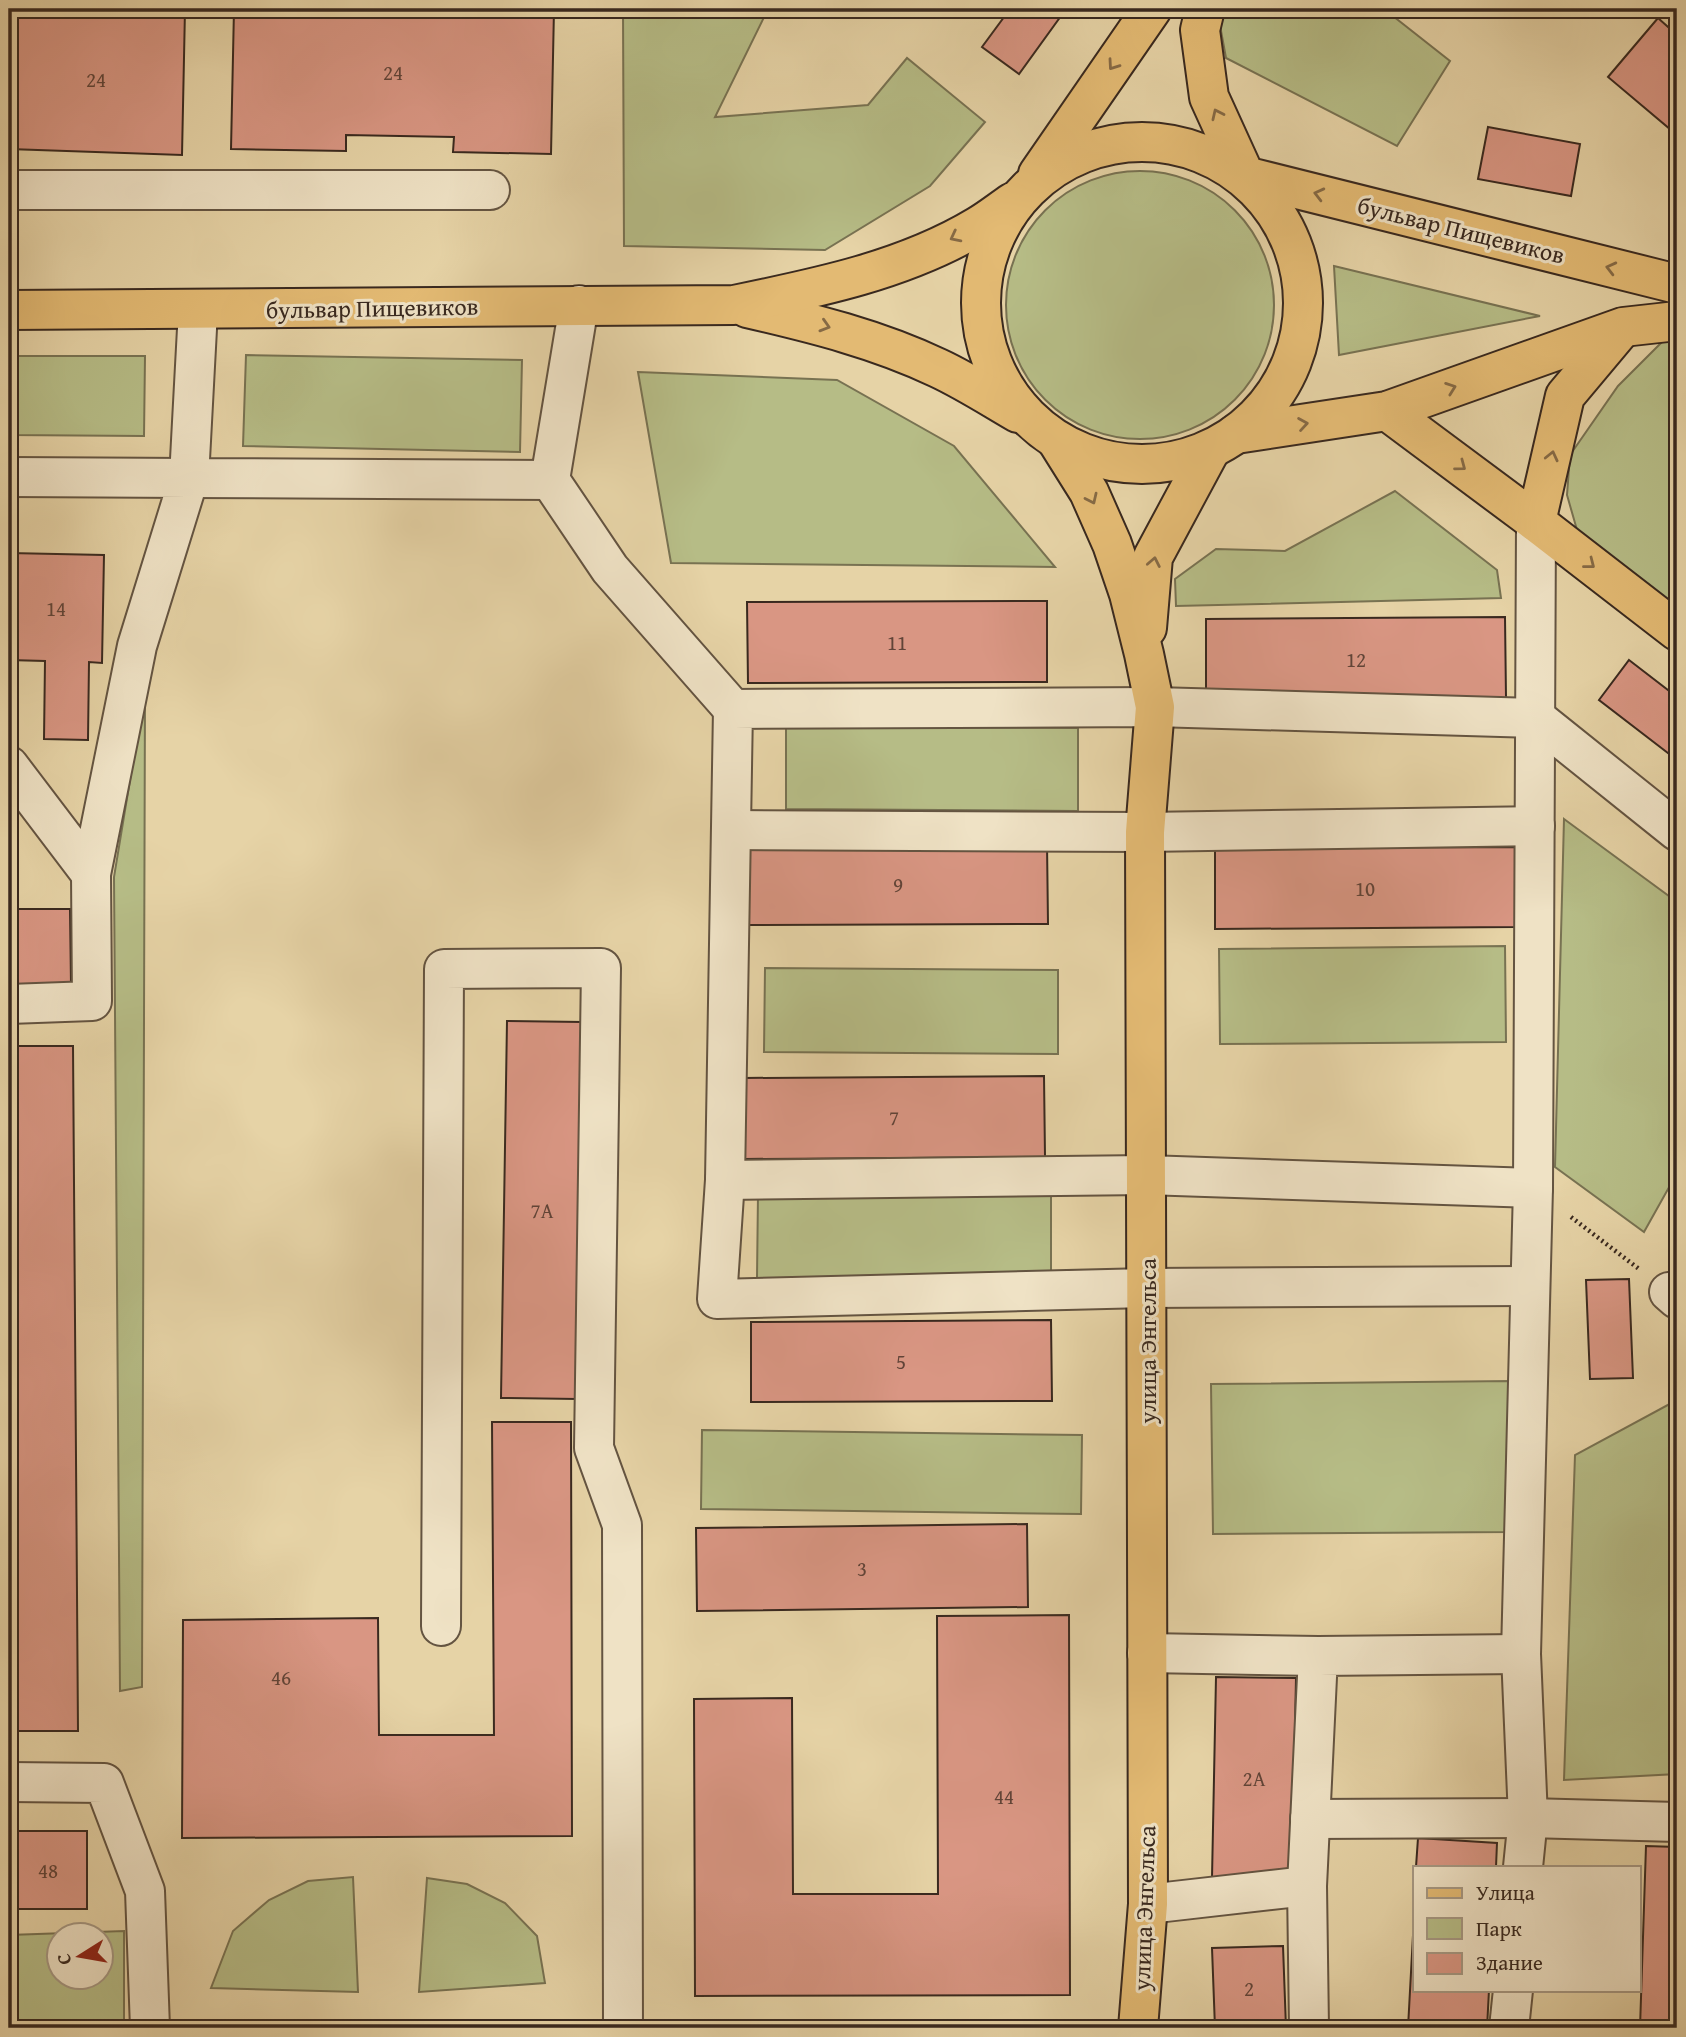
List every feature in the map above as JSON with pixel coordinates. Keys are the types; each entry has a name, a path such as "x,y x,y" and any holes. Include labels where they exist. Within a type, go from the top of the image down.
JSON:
{"main road":[{"path":"1024,191 1152,9"},
{"path":"1205,9 1200,30 1209,97 1245,176"},
{"name":"бульвар Пищевиков","path":"9,310 734,305 814,289 870,272 935,247 977,226 1069,159 1109,148 1152,145 1196,151 1245,176 1677,284"},
{"name":"бульвар Пищевиков","path":"1224,442 1272,400 1295,356 1304,307 1299,258 1278,213 1245,176"},
{"name":"бульвар Пищевиков","path":"1024,191 990,243 979,290 983,338 1000,383 1043,430"},
{"name":"бульвар Пищевиков","path":"734,305 816,324 875,342 939,368 1093,457 1133,464 1173,461 1224,442 1387,411 1623,327"},
{"path":"1536,523 1565,396 1623,327 1677,321"},
{"path":"1387,411 1677,631"},
{"name":"улица Энгельса","path":"1043,430 1089,492 1112,544 1129,594 1155,707 1145,832 1148,1904 1138,2028"},
{"name":"улица Энгельса","path":"1144,654 1153,557 1224,442"}],"lane":[{"path":"9,190 490,190"},
{"path":"579,305 550,481 610,569 733,709 725,1180 717,1298 1147,1288 1530,1286"},
{"path":"9,1004 92,1001 90,874 137,646 189,478 198,310"},
{"path":"9,477 550,481"},
{"path":"1523,1866 1528,1818 1521,1654 1533,1188 1536,523"},
{"path":"733,709 1155,707 1536,718 1677,831"},
{"path":"9,766 90,874"},
{"path":"732,830 1145,832 1535,826"},
{"path":"441,1626 444,969 601,968 594,1448 622,1525 623,2028"},
{"path":"725,1180 1146,1175 1533,1188"},
{"path":"1147,1653 1318,1656 1521,1654"},
{"path":"1309,2028 1307,1886 1318,1656"},
{"path":"9,1782 104,1783 145,1891 150,2028"},
{"path":"1310,1819 1528,1818 1677,1822"},
{"path":"1148,1904 1307,1886"},
{"path":"1509,2028 1513,1992"}],"path":[{"path":"1533,1188 1663,1287"}],"green space":[{"path":"623,9 768,9 715,117 868,105 907,58 985,122 930,186 825,250 624,246"},
{"path":"1217,9 1384,9 1450,61 1397,146 1226,58"},
{"path":"1127,171 1153,171 1179,176 1203,186 1235,210 1252,230 1269,266 1274,305 1269,344 1252,380 1235,400 1215,417 1179,434 1153,439 1127,439 1101,434 1077,424 1055,409 1036,390 1021,368 1011,344 1006,318 1006,292 1011,266 1021,242 1036,220 1055,201 1077,186 1101,176"},
{"path":"1334,266 1540,316 1339,355"},
{"path":"1677,339 1677,608 1577,530 1567,495 1570,455 1618,386 1664,340"},
{"path":"246,355 522,360 520,452 243,446"},
{"path":"9,356 145,356 144,436 9,435"},
{"path":"638,372 837,380 954,446 1055,567 671,563"},
{"path":"1395,491 1497,570 1501,598 1176,606 1175,579 1216,549 1285,551"},
{"path":"145,689 142,1687 120,1691 114,877"},
{"path":"786,726 1078,728 1078,811 786,809"},
{"path":"1564,819 1677,902 1677,1173 1644,1232 1555,1167"},
{"path":"1505,946 1506,1042 1220,1044 1219,949"},
{"path":"765,968 1058,970 1058,1054 764,1052"},
{"path":"758,1194 1051,1196 1051,1280 757,1278"},
{"path":"1511,1381 1512,1532 1213,1534 1211,1384"},
{"path":"1677,1400 1677,1774 1564,1780 1575,1455"},
{"path":"702,1430 1082,1435 1081,1514 701,1509"},
{"path":"353,1877 358,1992 211,1988 233,1931 269,1900 308,1881"},
{"path":"427,1878 467,1884 505,1903 537,1936 545,1983 419,1992"},
{"path":"116,1931 124,1931 124,2022 9,2025 9,1935 46,1934 46,1992 116,1992"}],"building":[{"path":"9,9 185,9 182,155 9,149"},
{"path":"234,9 554,9 551,154 453,152 454,137 346,135 346,151 231,149"},
{"path":"1010,9 1066,9 1019,74 982,47"},
{"path":"1658,18 1677,35 1677,135 1608,77"},
{"path":"1488,127 1580,144 1571,196 1478,179"},
{"path":"9,553 104,555 102,663 89,662 88,740 44,739 45,661 9,660"},
{"path":"1047,601 1047,682 748,683 747,602"},
{"path":"1505,617 1506,698 1206,700 1206,619"},
{"path":"1629,660 1677,697 1677,760 1599,700"},
{"path":"1047,843 1048,924 748,925 748,845"},
{"path":"1515,847 1515,927 1215,929 1215,848"},
{"path":"9,909 70,909 71,985 9,985"},
{"path":"507,1021 583,1022 577,1399 501,1398"},
{"path":"9,1046 73,1046 78,1731 9,1731"},
{"path":"1044,1076 1045,1157 745,1159 744,1078"},
{"path":"1629,1279 1633,1378 1590,1379 1586,1280"},
{"path":"1051,1320 1052,1401 751,1402 751,1322"},
{"path":"492,1422 571,1422 572,1836 182,1838 183,1620 378,1618 379,1735 494,1735"},
{"path":"1027,1524 1028,1607 697,1611 696,1528"},
{"path":"1069,1615 1070,1995 695,1996 694,1699 792,1698 793,1894 938,1894 937,1616"},
{"path":"1216,1677 1296,1678 1292,1880 1212,1878"},
{"path":"9,1831 87,1831 87,1909 9,1909"},
{"path":"1418,1838 1497,1843 1496,1866 1416,1866"},
{"path":"1646,1846 1677,1847 1677,2028 1640,2028"},
{"path":"1413,1935 1413,1992 1489,1992 1487,2028 1408,2028"},
{"path":"1283,1946 1286,2028 1215,2028 1212,1948"}]}
